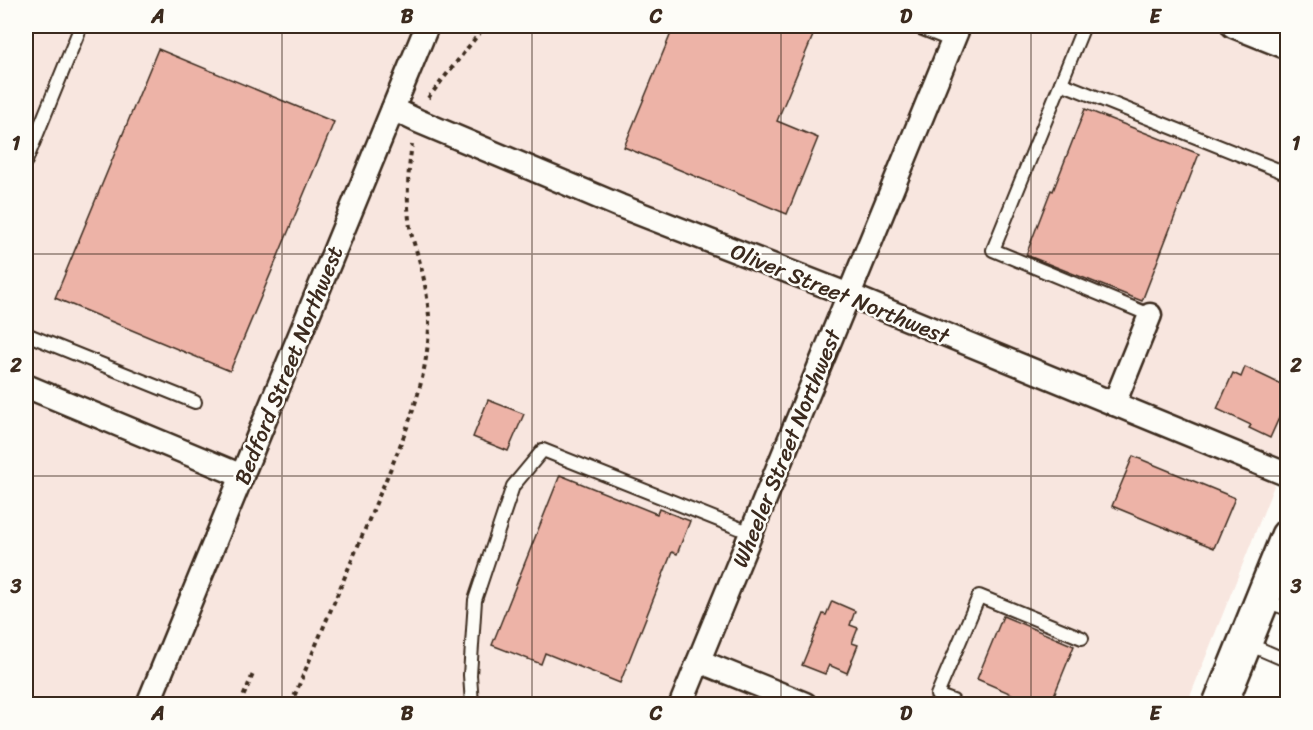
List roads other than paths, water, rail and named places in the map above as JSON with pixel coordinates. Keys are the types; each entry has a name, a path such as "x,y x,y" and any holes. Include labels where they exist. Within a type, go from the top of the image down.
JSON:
{"main road":[{"path":"1220,705 1245,643 1275,604 1287,536"}],"street":[{"name":"Bedford Street Northwest","path":"148,705 428,26"},
{"path":"1233,26 1287,48"},
{"name":"Wheeler Street Northwest","path":"681,705 956,33"},
{"name":"Oliver Street Northwest","path":"393,109 418,122 620,206 849,295 1287,475"},
{"path":"1114,404 1150,315"},
{"path":"26,386 242,476"},
{"path":"699,661 805,705"}],"lane":[{"path":"26,162 81,26"},
{"path":"915,26 956,33"},
{"path":"1084,26 993,250 1150,315"},
{"path":"1061,83 1287,174"},
{"path":"26,334 195,402"},
{"path":"472,705 470,675 475,600 513,486 543,450 751,533"},
{"path":"951,705 953,701 937,695 979,596 1082,638"},
{"path":"1245,643 1287,661"}]}
